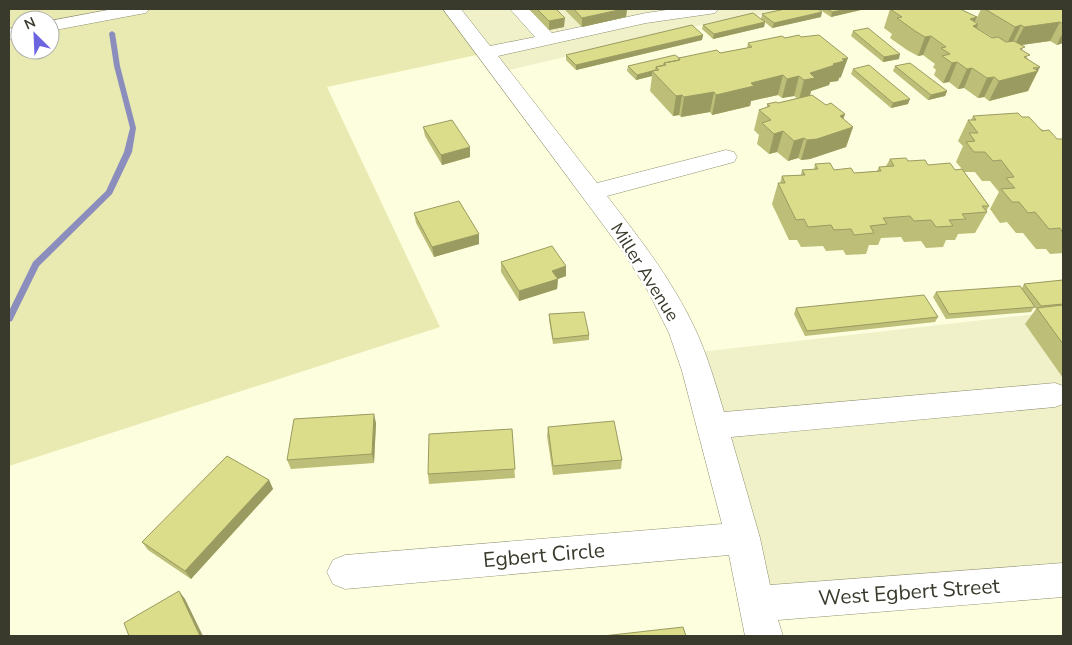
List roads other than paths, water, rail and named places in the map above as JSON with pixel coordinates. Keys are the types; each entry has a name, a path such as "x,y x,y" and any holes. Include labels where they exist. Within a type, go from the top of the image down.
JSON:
{"street":[{"path":"60,24 140,9"},
{"name":"Miller Avenue","path":"452,9 634,248 670,307 683,333 697,371 743,538 760,620"},
{"path":"519,9 548,40"},
{"path":"672,15 695,9"},
{"path":"486,53 548,40 571,27 641,13 672,15 709,9"},
{"path":"592,192 726,158"},
{"path":"712,426 1055,395"},
{"name":"Egbert Circle","path":"346,572 743,538"},
{"name":"West Egbert Street","path":"760,620 1063,580"}],"waterway":[{"path":"9,319 36,264 109,192 128,152 133,128 117,66 112,33"}]}
